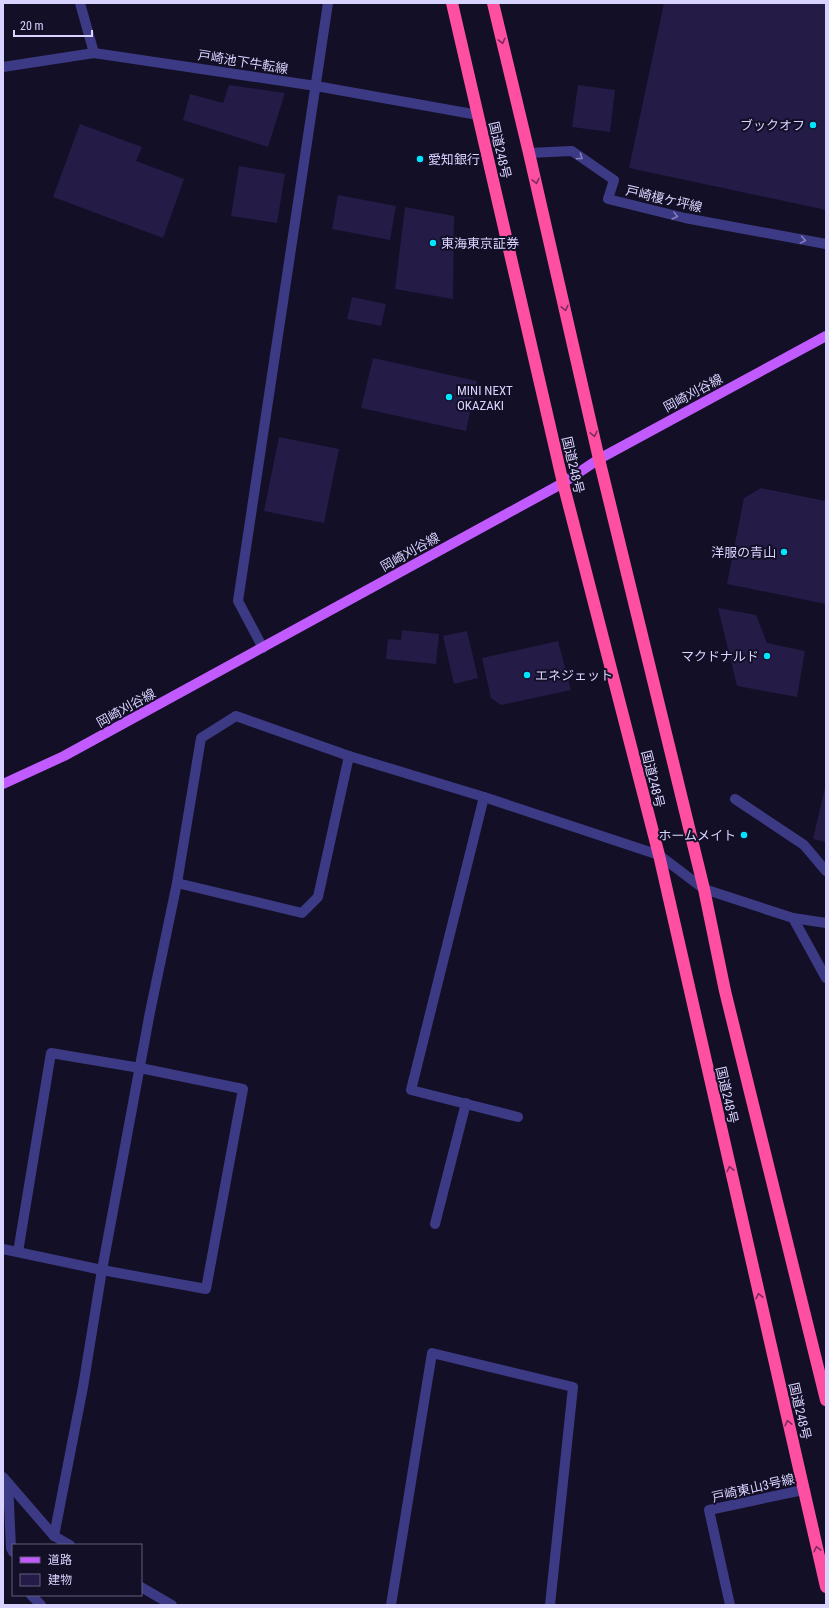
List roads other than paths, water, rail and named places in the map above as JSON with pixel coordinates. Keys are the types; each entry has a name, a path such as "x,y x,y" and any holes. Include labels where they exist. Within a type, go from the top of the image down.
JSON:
{"highway":[{"name":"国道248号","path":"452,3 563,483 658,855 826,1587"},
{"name":"国道248号","path":"493,3 599,459 704,889 725,991 826,1400"}],"main road":[{"name":"岡崎刈谷線","path":"3,784 64,756 263,648 563,483 599,459 826,336"}],"street":[{"path":"80,3 94,53"},
{"path":"263,648 238,601 328,3"},
{"name":"戸崎池下牛転線","path":"3,67 94,53 316,86 478,115"},
{"name":"戸崎榎ケ坪線","path":"529,153 572,151 614,180 608,199 685,218 826,244"},
{"path":"54,1536 83,1387 102,1270 140,1068 177,883 201,738 236,716 349,756 484,797 658,855 704,889 792,918 826,923"},
{"path":"177,883 302,913 318,897 349,756"},
{"path":"484,797 411,1090 518,1117"},
{"path":"735,798 804,845 826,871"},
{"path":"792,918 826,978"},
{"path":"3,1249 102,1270 206,1289 244,1089 140,1068 51,1053 18,1252"},
{"path":"435,1224 466,1103"},
{"path":"391,1605 432,1353 573,1387 550,1605"},
{"path":"6,1480 54,1536 68,1544"},
{"path":"6,1480 12,1550"},
{"name":"戸崎東山3号線","path":"730,1605 709,1510 803,1490"},
{"path":"142,1588 172,1605"},
{"path":"32,1596 41,1605"}],"place":[{"name":"ブックオフ","path":"813,125"},
{"name":"愛知銀行","path":"420,159"},
{"name":"東海東京証券","path":"433,243"},
{"name":"MINI NEXT OKAZAKI","path":"449,397"},
{"name":"洋服の青山","path":"784,552"},
{"name":"マクドナルド","path":"767,656"},
{"name":"エネジェット","path":"527,675"},
{"name":"ホームメイト","path":"744,835"}]}
